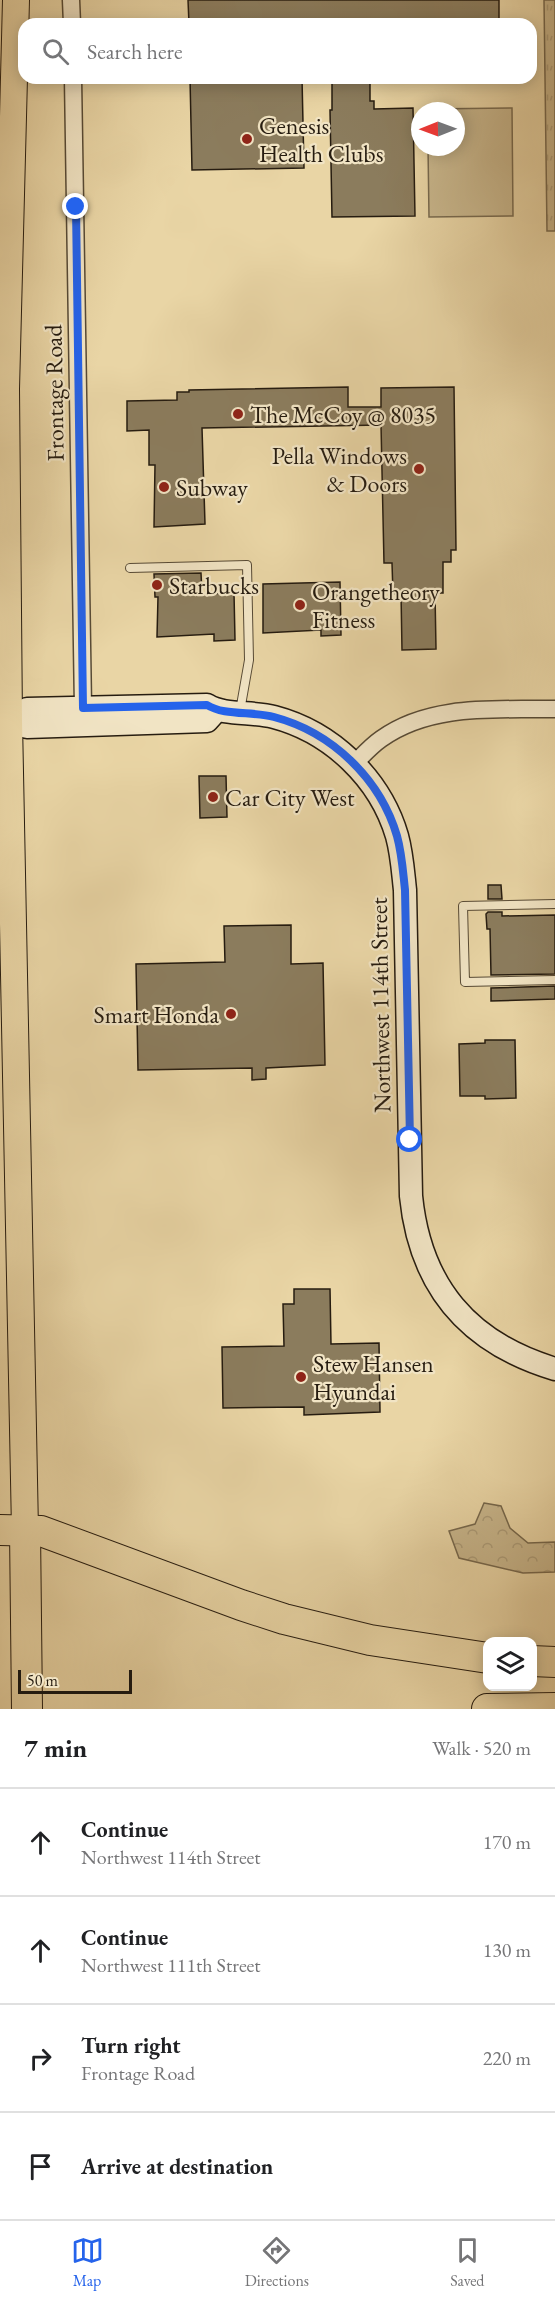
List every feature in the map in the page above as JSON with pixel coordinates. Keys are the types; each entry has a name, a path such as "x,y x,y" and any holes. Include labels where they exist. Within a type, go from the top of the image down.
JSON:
{"highway":[{"path":"27,1709 12,1530 42,1531 284,1619 370,1640 483,1657"},
{"path":"537,1661 555,1662"},
{"path":"487,1709 555,1708"}],"main road":[{"path":"16,0 18,21"},
{"path":"12,1530 5,722 6,389 18,84"}],"street":[{"path":"71,0 72,18"},
{"name":"Frontage Road","path":"73,84 83,708"},
{"path":"207,705 216,711 207,721 27,727 5,722 27,709 207,705"},
{"path":"354,764 381,739 403,727 434,715 472,710 555,709"},
{"name":"Northwest 114th Street","path":"216,711 261,713 285,720 319,736 339,749 354,764 373,788 388,814 402,859 405,890 411,1196 416,1233 422,1252 440,1288 459,1313 510,1352 555,1369"}],"lane":[{"path":"130,568 247,565 249,660 240,711"},
{"path":"555,904 463,906 465,982 555,980"}],"green space":[{"path":"544,0 555,0 555,231 547,231"},
{"path":"512,108 513,216 429,217 428,156 465,156 465,109"},
{"path":"484,1503 501,1506 510,1528 528,1543 555,1542 555,1572 523,1573 459,1558 449,1531 475,1524"}],"building":[{"path":"188,0 499,0 499,18 189,18"},
{"path":"190,84 302,84 304,168 192,170"},
{"path":"332,84 370,84 370,101 374,101 374,109 411,108 415,216 332,217 330,110 332,110"},
{"path":"348,387 348,407 381,407 381,388 454,387 456,550 451,550 451,562 443,562 443,593 435,593 436,649 402,650 401,593 393,594 392,563 384,563 381,425 202,428 205,524 154,527 155,465 149,465 149,430 127,431 127,401 177,400 177,392 189,392 189,390"},
{"path":"201,573 202,594 234,593 235,640 214,641 214,634 157,637 158,597 155,597 154,574"},
{"path":"340,582 341,635 321,636 321,630 263,633 263,584"},
{"name":"Car City West","path":"199,776 226,776 227,817 200,818"},
{"path":"488,885 501,885 502,899 488,899"},
{"path":"502,912 502,916 555,915 555,974 491,975 490,929 487,929 486,914"},
{"name":"Smart Honda","path":"291,925 291,964 323,963 325,1065 266,1068 266,1079 252,1080 252,1068 138,1070 136,964 225,962 224,926"},
{"path":"555,986 555,999 491,1001 491,988"},
{"path":"485,1040 515,1040 516,1098 485,1099 485,1096 460,1096 459,1044 485,1043"},
{"name":"Stew Hansen Hyundai","path":"294,1289 330,1289 331,1344 379,1343 380,1412 304,1415 304,1407 223,1408 222,1347 284,1346 283,1304 294,1304"}],"place":[{"name":"Genesis Health Clubs","path":"247,139"},
{"name":"The McCoy @ 8035","path":"238,414"},
{"name":"Pella Windows & Doors","path":"419,469"},
{"name":"Subway","path":"164,487"},
{"name":"Starbucks","path":"157,585"},
{"name":"Orangetheory Fitness","path":"300,605"},
{"name":"Car City West","path":"213,797"},
{"name":"Smart Honda","path":"231,1014"},
{"name":"Stew Hansen Hyundai","path":"301,1377"}],"route":[{"path":"76,207 83,708 207,705 216,711 261,713 285,720 319,736 339,749 367,780 388,814 402,859 405,890 410,1140"}]}
